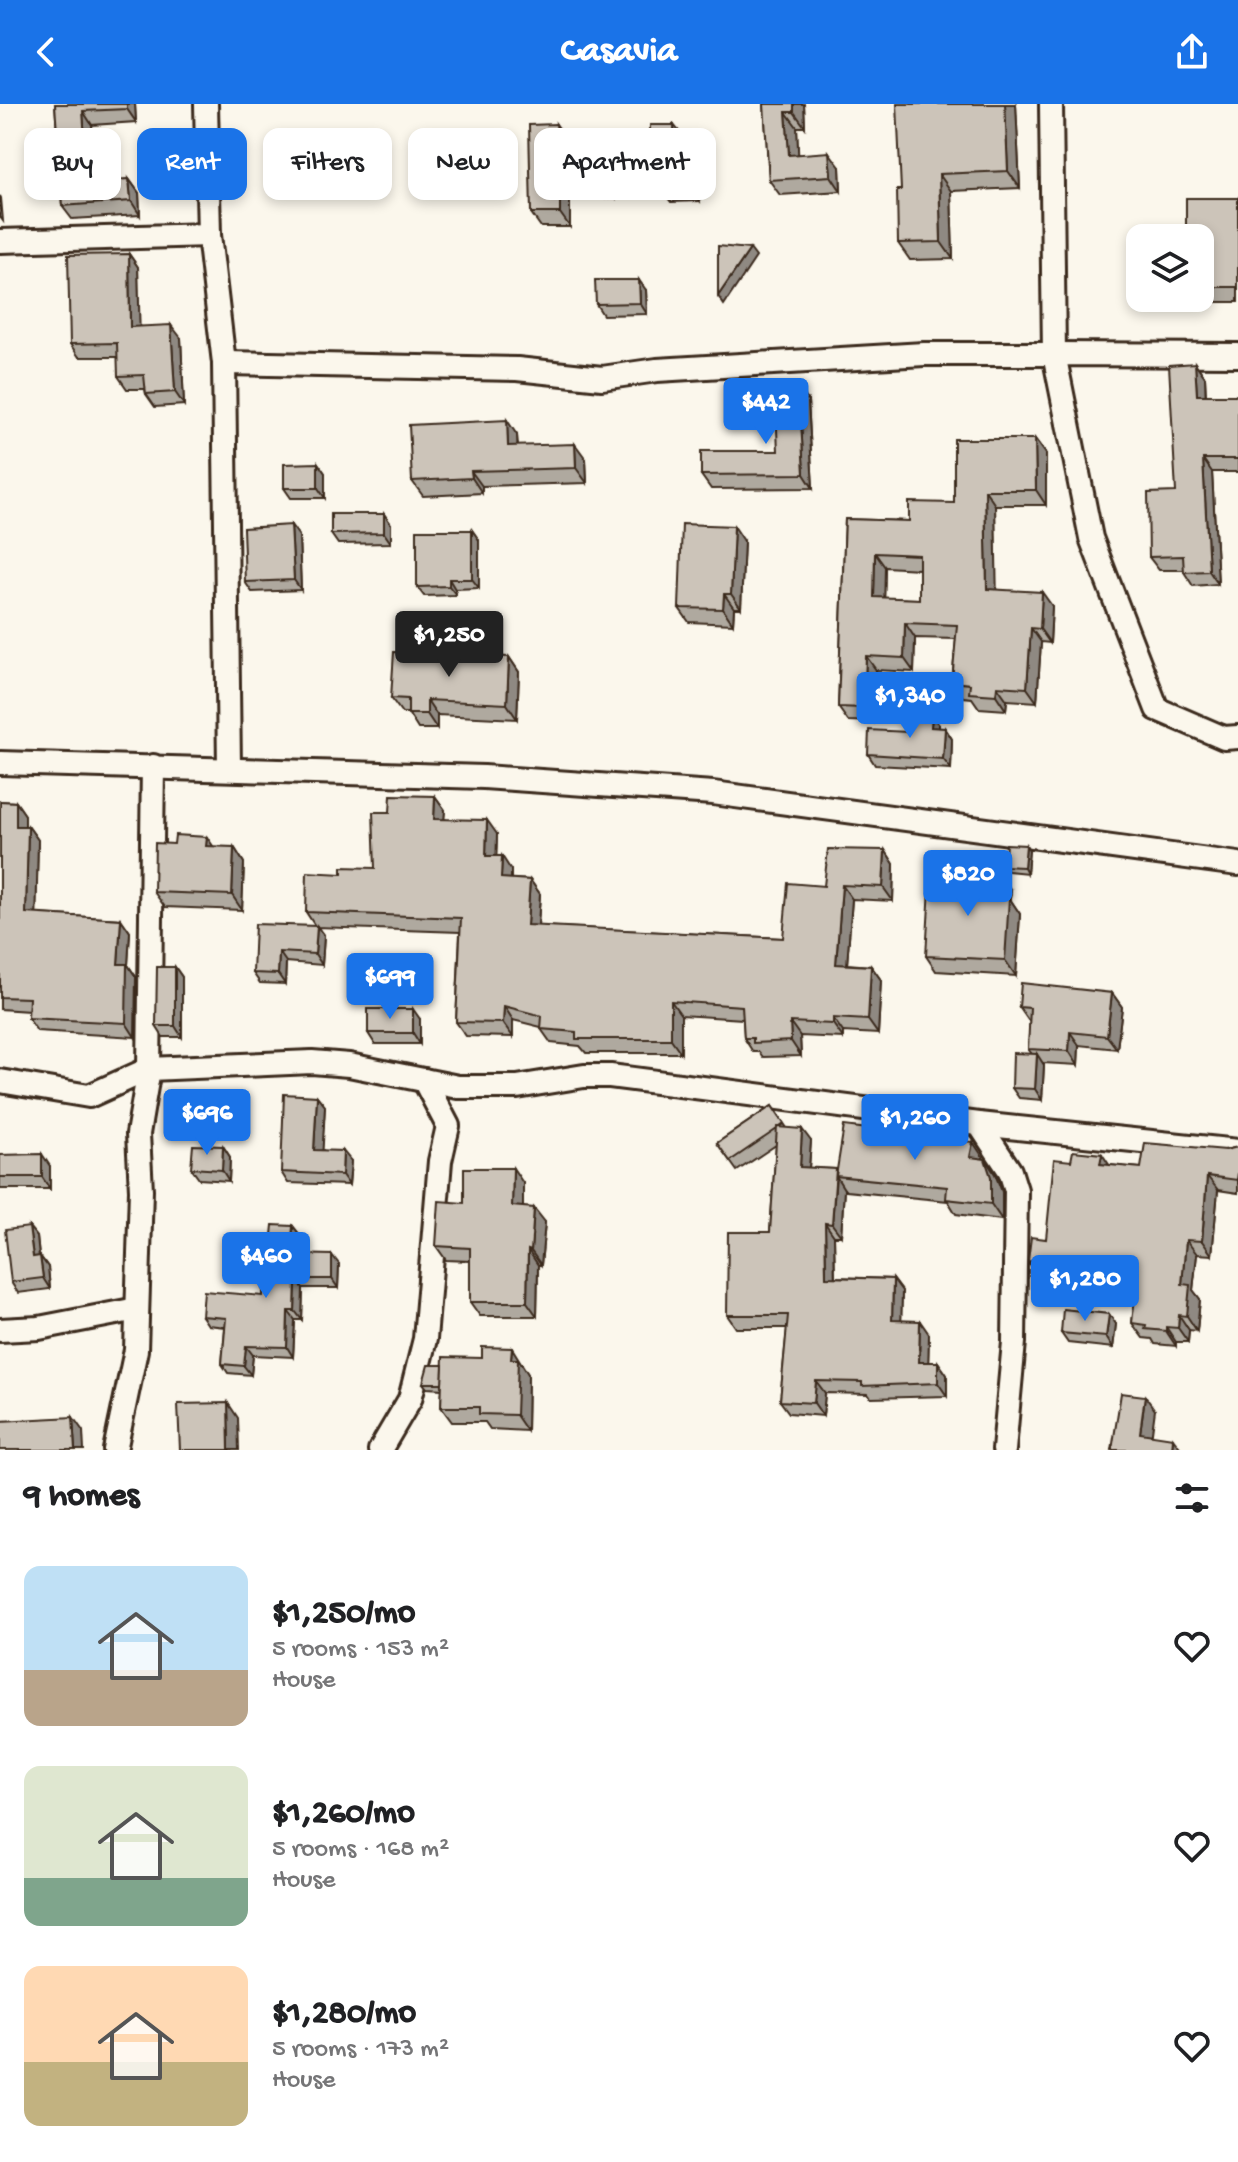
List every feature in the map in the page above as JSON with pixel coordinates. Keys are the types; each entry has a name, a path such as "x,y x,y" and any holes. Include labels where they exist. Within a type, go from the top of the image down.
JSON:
{"street":[{"path":"206,104 209,235 224,363 229,767"},
{"path":"1051,104 1054,354 1091,538 1157,709 1224,738 1238,737"},
{"path":"0,241 209,235"},
{"path":"224,363 517,369 602,378 657,370 924,354 1238,355"},
{"path":"0,763 229,767 484,777 713,793 1238,864"},
{"path":"115,1450 134,1372 141,1190 138,1119 149,1069 153,766"},
{"path":"0,1081 89,1096 149,1069 312,1062 458,1087 493,1088 610,1076 979,1124 1238,1151"},
{"path":"380,1450 410,1399 429,1318 440,1161 448,1126 424,1080"},
{"path":"979,1124 1010,1171 1016,1190 1014,1342 1004,1450"},
{"path":"0,1330 39,1328 137,1309"}],"building":[{"path":"55,104 127,104 127,109 83,111 84,128 57,128"},
{"path":"764,104 794,104 794,112 786,112 789,155 829,152 831,176 769,180"},
{"path":"897,104 1005,104 1008,171 939,174 941,242 898,243 897,190 901,190"},
{"path":"556,124 556,128 534,128 534,200 560,200 560,213 531,213 529,125"},
{"path":"650,125 674,125 674,128 650,128"},
{"path":"129,179 131,201 62,206 62,200 121,200 121,180"},
{"path":"1186,198 1238,198 1238,287 1214,287 1214,224 1186,224"},
{"path":"718,246 750,249 718,296"},
{"path":"129,254 130,327 171,325 175,392 146,394 144,375 118,376 117,343 70,344 68,255"},
{"path":"595,280 639,280 640,303 596,304"},
{"path":"1195,363 1197,395 1238,395 1238,459 1203,459 1209,571 1184,572 1183,556 1149,557 1148,493 1176,492 1169,365"},
{"path":"799,387 804,474 701,475 701,451 778,451 775,388"},
{"path":"507,420 508,446 575,444 576,468 471,471 472,478 412,481 409,425"},
{"path":"954,439 1035,439 1036,490 985,490 987,589 1042,592 1040,629 1031,628 1027,688 997,686 996,695 969,693 970,684 952,682 957,625 905,623 904,658 866,656 864,708 838,707 845,519 909,521 909,502 954,503","holes":["875,553 919,555 919,599 874,597"]},
{"path":"318,463 318,488 284,488 284,464"},
{"path":"331,514 384,514 384,533 331,534"},
{"path":"682,524 734,526 731,594 724,594 723,609 679,608"},
{"path":"291,525 294,580 245,582 243,528"},
{"path":"417,530 472,530 472,579 449,579 449,586 417,587"},
{"path":"394,652 509,657 507,704 427,700 427,714 408,714 408,699 391,698"},
{"path":"908,714 932,715 931,727 945,728 943,759 868,754 869,730 908,732"},
{"path":"391,795 435,796 434,819 487,820 486,856 502,856 501,878 530,880 527,925 783,938 788,883 824,886 828,849 885,850 883,887 842,885 836,964 871,966 868,1020 833,1018 833,1024 790,1022 791,1041 753,1043 753,1038 744,1038 742,1006 671,1001 671,1039 576,1039 576,1032 541,1029 542,1016 504,1006 503,1023 456,1022 461,918 306,912 307,872 342,874 342,867 375,868 373,812 390,812"},
{"path":"0,801 16,802 16,826 28,826 26,913 121,919 118,964 127,964 126,1023 28,1018 29,998 0,997"},
{"path":"175,835 207,837 206,846 234,847 232,895 154,892 155,843 174,844"},
{"path":"1006,844 1026,845 1024,867 1004,866"},
{"path":"949,871 1000,875 998,898 1009,898 1005,960 926,956 930,887 948,888"},
{"path":"255,924 317,926 315,954 279,952 278,974 253,973"},
{"path":"157,967 175,967 175,1026 156,1026"},
{"path":"1021,983 1112,993 1107,1036 1070,1032 1069,1051 1028,1049 1030,1008 1019,1007"},
{"path":"368,1009 413,1009 413,1033 368,1033"},
{"path":"1013,1053 1037,1054 1035,1089 1012,1088"},
{"path":"284,1094 317,1096 314,1150 343,1151 342,1175 281,1172"},
{"path":"772,1106 784,1124 730,1161 717,1143"},
{"path":"844,1126 973,1142 970,1157 985,1159 991,1177 991,1204 946,1199 947,1187 836,1176"},
{"path":"777,1127 802,1129 800,1167 836,1169 832,1224 825,1223 826,1277 893,1279 892,1320 920,1321 919,1362 938,1362 938,1383 862,1386 862,1382 816,1381 814,1403 780,1401 788,1315 727,1315 728,1232 770,1232"},
{"path":"1145,1143 1226,1150 1238,1147 1237,1180 1207,1176 1202,1241 1186,1240 1182,1284 1190,1285 1187,1316 1179,1315 1178,1328 1166,1327 1166,1331 1145,1329 1146,1325 1132,1323 1138,1272 1028,1261 1031,1237 1046,1239 1054,1159 1071,1161 1073,1151 1102,1154 1100,1164 1141,1168"},
{"path":"193,1145 223,1146 222,1170 191,1168"},
{"path":"42,1154 42,1177 0,1177 0,1155"},
{"path":"464,1168 513,1168 512,1206 534,1208 531,1251 528,1250 527,1302 470,1302 470,1248 436,1246 439,1201 464,1203"},
{"path":"273,1225 293,1226 291,1254 332,1255 332,1279 296,1279 295,1311 288,1311 287,1347 246,1346 244,1366 222,1364 226,1318 202,1316 204,1291 263,1296 263,1286 267,1286"},
{"path":"29,1227 33,1257 40,1256 43,1278 11,1282 5,1230"},
{"path":"1063,1309 1109,1314 1106,1337 1061,1333"},
{"path":"482,1347 512,1348 511,1359 518,1359 516,1415 479,1414 479,1407 441,1407 443,1357 482,1358"},
{"path":"428,1365 443,1365 442,1383 423,1383"},
{"path":"1121,1393 1145,1396 1140,1433 1173,1438 1172,1450 1112,1450"},
{"path":"228,1403 229,1450 180,1450 178,1404"},
{"path":"73,1417 75,1450 0,1450 0,1421"}]}
